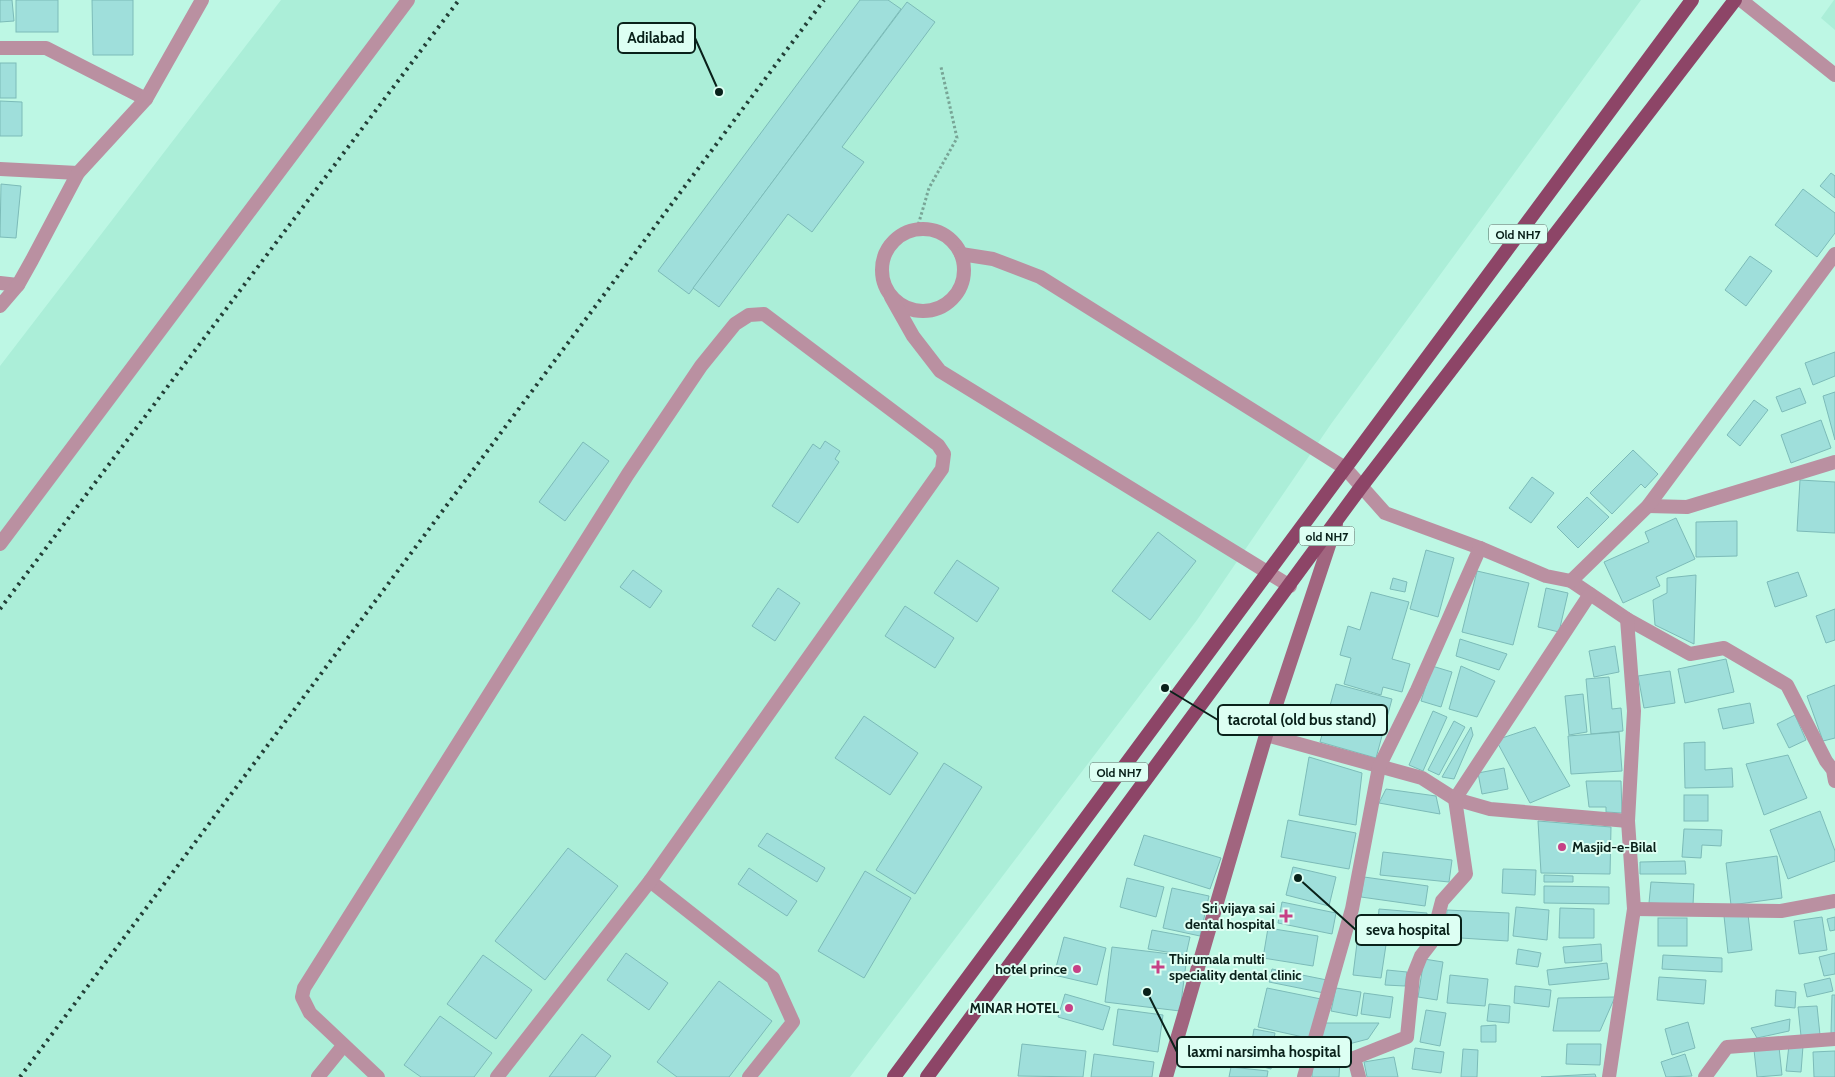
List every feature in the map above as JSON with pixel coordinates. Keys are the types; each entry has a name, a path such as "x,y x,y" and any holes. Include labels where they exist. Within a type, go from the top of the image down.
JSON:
{"main road":[{"name":"Old NH7","path":"894,1077 1692,0"},
{"name":"old NH7","path":"927,1077 1336,524 1361,487 1735,0"},
{"path":"1166,1077 1266,736 1336,524"}],"street":[{"path":"0,306 18,285 78,173 146,98 202,0"},
{"path":"0,544 408,0"},
{"path":"1741,0 1835,75"},
{"path":"0,48 46,48 146,98"},
{"path":"0,169 78,173"},
{"path":"891,297 898,303 916,311 936,309 952,299 962,282 964,263 961,254 948,237 939,232 917,229 897,238 884,255 882,277 885,288 912,336 940,371 1290,586"},
{"path":"961,254 993,259 1040,277 1345,468 1385,514 1480,548 1546,576 1571,581 1627,620 1690,654 1724,648 1787,685 1834,773"},
{"path":"1571,581 1648,506 1835,254"},
{"path":"0,283 18,285"},
{"path":"378,1077 343,1046 304,1005 302,997 304,988 628,474 700,366 734,324 749,315 764,314 938,445 944,454 942,469 650,881 497,1077"},
{"path":"1648,506 1687,507 1835,462"},
{"path":"1304,1077 1352,909 1379,767 1417,690 1480,548"},
{"path":"1359,1077 1354,1058 1407,1037 1413,976 1421,956 1431,943 1442,901 1466,874 1455,799 1590,594"},
{"path":"1609,1077 1634,909 1628,821 1634,711 1627,620"},
{"path":"1266,736 1422,778 1455,799 1490,810 1628,821"},
{"path":"650,881 773,978 793,1022 749,1077"},
{"path":"1634,909 1781,911 1835,901"},
{"path":"1705,1077 1727,1046 1835,1039"},
{"path":"318,1077 343,1046"}],"path":[{"path":"917,229 929,188 957,138 941,67"}],"shaded area":[{"path":"281,0 1641,0 1331,424 1197,620 850,1077 0,1077 0,366"},
{"path":"1835,0 1835,30 1821,18"}],"building":[{"path":"0,0 12,0 14,21 0,22"},
{"path":"16,0 58,0 58,32 16,32"},
{"path":"92,0 133,0 133,55 93,55"},
{"path":"860,0 888,0 901,9 689,294 658,271"},
{"path":"907,2 935,22 842,147 864,162 812,232 788,214 719,307 693,288"},
{"path":"0,63 16,63 16,98 0,98"},
{"path":"0,101 22,102 22,136 0,136"},
{"path":"1831,173 1835,176 1835,198 1820,186"},
{"path":"1,184 21,186 16,238 0,237"},
{"path":"1803,189 1835,213 1835,233 1817,257 1775,225"},
{"path":"1750,256 1772,271 1746,306 1725,290"},
{"path":"1835,352 1835,376 1813,385 1805,363"},
{"path":"1800,388 1806,403 1782,412 1776,397"},
{"path":"1835,392 1835,440 1823,396"},
{"path":"1754,400 1768,410 1740,446 1727,435"},
{"path":"1821,420 1831,448 1791,463 1781,435"},
{"path":"825,441 840,451 835,459 839,462 798,523 772,506 813,444 820,449"},
{"path":"583,442 609,461 565,521 539,502"},
{"path":"1633,450 1658,474 1645,488 1641,484 1612,514 1590,493"},
{"path":"1532,477 1554,493 1531,523 1509,508"},
{"path":"1800,480 1835,482 1835,533 1797,531"},
{"path":"1587,497 1609,517 1578,548 1557,527"},
{"path":"1676,518 1695,559 1656,577 1660,586 1623,603 1604,562 1649,542 1645,532"},
{"path":"1737,521 1737,556 1696,557 1696,522"},
{"path":"1158,532 1196,561 1150,620 1112,591"},
{"path":"1426,550 1454,558 1438,617 1410,609"},
{"path":"957,560 999,588 977,622 934,593"},
{"path":"633,570 662,591 650,608 620,587"},
{"path":"1477,571 1529,583 1513,645 1462,632"},
{"path":"1798,572 1807,596 1775,607 1767,582"},
{"path":"1696,575 1694,644 1655,625 1653,600 1667,593 1667,578"},
{"path":"1393,578 1407,582 1405,592 1390,589"},
{"path":"778,588 800,603 775,641 752,626"},
{"path":"1546,588 1568,593 1559,632 1538,627"},
{"path":"1371,592 1409,602 1392,659 1410,664 1402,692 1383,687 1381,695 1344,684 1351,658 1340,655 1348,626 1360,630"},
{"path":"905,606 954,638 935,668 885,636"},
{"path":"1835,609 1835,640 1826,643 1816,616"},
{"path":"1460,639 1507,654 1499,670 1456,656"},
{"path":"1615,646 1619,672 1594,677 1589,651"},
{"path":"1726,659 1734,692 1685,703 1678,669"},
{"path":"1432,666 1452,672 1441,707 1421,701"},
{"path":"1461,666 1495,681 1477,717 1449,709"},
{"path":"1670,671 1675,703 1644,708 1638,676"},
{"path":"1609,677 1612,709 1621,708 1623,731 1591,734 1586,679"},
{"path":"1336,684 1392,699 1376,758 1320,742"},
{"path":"1835,685 1835,738 1823,741 1807,696"},
{"path":"1583,694 1587,732 1569,735 1565,696"},
{"path":"1750,703 1754,723 1723,729 1718,709"},
{"path":"1433,711 1447,717 1423,771 1409,765"},
{"path":"1795,715 1806,740 1789,748 1777,724"},
{"path":"864,716 918,753 890,795 835,758"},
{"path":"1454,721 1465,727 1439,775 1428,770"},
{"path":"1471,727 1473,735 1454,779 1442,777"},
{"path":"1535,727 1570,786 1530,803 1496,740"},
{"path":"1619,732 1622,771 1571,774 1568,736"},
{"path":"1705,742 1705,770 1732,768 1733,787 1685,788 1684,743"},
{"path":"1788,755 1807,798 1764,815 1746,764"},
{"path":"1309,757 1362,773 1356,825 1299,815"},
{"path":"944,763 982,787 915,894 876,870"},
{"path":"1504,768 1508,789 1482,794 1478,773"},
{"path":"1586,781 1621,781 1622,813 1606,812 1606,807 1589,807"},
{"path":"1386,789 1436,796 1440,814 1379,803"},
{"path":"1684,795 1708,795 1708,821 1684,821"},
{"path":"1820,811 1835,851 1835,861 1788,879 1770,830"},
{"path":"1288,820 1356,833 1349,869 1281,857"},
{"path":"1538,821 1611,827 1610,874 1541,873"},
{"path":"1684,829 1722,830 1721,846 1702,845 1701,858 1682,857"},
{"path":"767,833 825,868 817,882 758,846"},
{"path":"1144,835 1221,858 1210,889 1134,865"},
{"path":"568,848 618,886 545,980 495,941"},
{"path":"1383,852 1452,860 1449,882 1380,875"},
{"path":"1777,856 1782,898 1731,905 1726,863"},
{"path":"1685,861 1686,874 1640,874 1640,862"},
{"path":"1293,867 1336,877 1329,906 1286,895"},
{"path":"749,868 797,901 787,916 738,884"},
{"path":"1503,869 1536,870 1535,895 1502,893"},
{"path":"865,871 911,898 864,978 818,951"},
{"path":"1544,875 1573,876 1573,882 1544,882"},
{"path":"1364,877 1428,886 1425,906 1361,897"},
{"path":"1127,878 1164,887 1156,917 1120,907"},
{"path":"1651,882 1694,884 1693,905 1649,903"},
{"path":"1544,886 1609,887 1609,904 1544,903"},
{"path":"1172,888 1209,896 1200,936 1163,928"},
{"path":"1282,902 1336,913 1332,934 1278,923"},
{"path":"1516,907 1549,910 1547,940 1513,936"},
{"path":"1560,908 1594,909 1594,938 1559,938"},
{"path":"1379,909 1427,913 1425,937 1377,933"},
{"path":"1447,910 1509,913 1508,941 1445,937"},
{"path":"1748,914 1752,950 1728,953 1724,916"},
{"path":"1822,917 1827,950 1799,954 1794,921"},
{"path":"1835,917 1835,930 1830,931 1827,919"},
{"path":"1658,918 1687,918 1687,946 1658,946"},
{"path":"1268,928 1318,936 1313,966 1263,958"},
{"path":"1152,930 1190,937 1186,955 1148,949"},
{"path":"1358,935 1387,938 1381,978 1353,975"},
{"path":"1064,937 1106,948 1097,985 1054,975"},
{"path":"1601,944 1602,961 1565,963 1563,947"},
{"path":"1112,947 1187,956 1180,1011 1105,1002"},
{"path":"1518,949 1541,953 1538,967 1516,964"},
{"path":"626,953 668,983 649,1010 607,980"},
{"path":"1835,953 1835,974 1824,976 1819,957"},
{"path":"483,955 532,990 496,1039 447,1004"},
{"path":"1663,955 1722,958 1722,972 1662,969"},
{"path":"1424,959 1443,962 1437,1000 1418,997"},
{"path":"1607,963 1609,979 1549,985 1547,970"},
{"path":"1272,969 1327,980 1324,993 1269,982"},
{"path":"1387,970 1407,972 1405,986 1385,985"},
{"path":"1450,975 1488,979 1485,1006 1447,1003"},
{"path":"1659,977 1706,980 1704,1004 1657,1000"},
{"path":"1830,978 1833,991 1807,997 1804,984"},
{"path":"719,981 772,1021 729,1077 677,1077 657,1062"},
{"path":"1515,986 1551,990 1549,1007 1514,1003"},
{"path":"1267,988 1321,999 1312,1039 1258,1027"},
{"path":"1336,988 1361,992 1357,1016 1331,1011"},
{"path":"1776,990 1796,992 1795,1008 1775,1006"},
{"path":"1364,993 1393,997 1390,1018 1361,1014"},
{"path":"1065,994 1110,1007 1103,1030 1058,1017"},
{"path":"1832,995 1835,995 1835,1033 1831,1033"},
{"path":"1615,997 1600,1031 1553,1031 1558,998"},
{"path":"1489,1004 1510,1006 1509,1023 1487,1021"},
{"path":"1817,1006 1820,1035 1801,1036 1798,1007"},
{"path":"1118,1009 1163,1015 1158,1052 1113,1045"},
{"path":"1426,1010 1446,1013 1440,1046 1420,1042"},
{"path":"440,1016 492,1053 474,1077 421,1077 404,1065"},
{"path":"1790,1019 1789,1031 1757,1038 1751,1028"},
{"path":"1688,1022 1695,1048 1672,1055 1665,1029"},
{"path":"1322,1023 1379,1023 1368,1039 1322,1051"},
{"path":"1496,1025 1496,1042 1481,1042 1481,1026"},
{"path":"1254,1029 1275,1033 1272,1050 1251,1047"},
{"path":"582,1034 611,1056 595,1077 549,1077"},
{"path":"1022,1044 1086,1051 1083,1077 1018,1076"},
{"path":"1567,1044 1601,1044 1600,1065 1566,1064"},
{"path":"1789,1045 1803,1046 1801,1072 1786,1071"},
{"path":"1779,1047 1782,1075 1757,1077 1754,1050"},
{"path":"1415,1048 1444,1052 1441,1073 1412,1069"},
{"path":"1463,1049 1478,1050 1477,1077 1461,1077"},
{"path":"1244,1050 1274,1058 1271,1069 1241,1061"},
{"path":"1835,1051 1835,1077 1814,1077 1813,1052"},
{"path":"1094,1054 1154,1062 1152,1077 1091,1077"},
{"path":"1685,1054 1692,1076 1666,1077 1661,1062"},
{"path":"1394,1057 1398,1077 1367,1077 1364,1062"},
{"path":"1313,1058 1340,1060 1339,1077 1312,1077"},
{"path":"1231,1067 1268,1071 1267,1077 1229,1077"},
{"path":"1595,1074 1596,1077 1541,1077"}],"railway":[{"path":"0,609 459,0"},
{"path":"20,1077 824,0"}],"place":[{"name":"Adilabad","path":"719,92"},
{"name":"tacrotal (old bus stand)","path":"1165,688"},
{"name":"Masjid-e-Bilal","path":"1562,847"},
{"name":"seva hospital","path":"1298,878"},
{"name":"Sri vijaya sai dental hospital","path":"1286,916"},
{"name":"Thirumala multi speciality dental clinic","path":"1158,967"},
{"name":"hotel prince","path":"1077,969"},
{"name":"laxmi narsimha hospital","path":"1147,992"},
{"name":"MINAR HOTEL","path":"1069,1008"}]}
